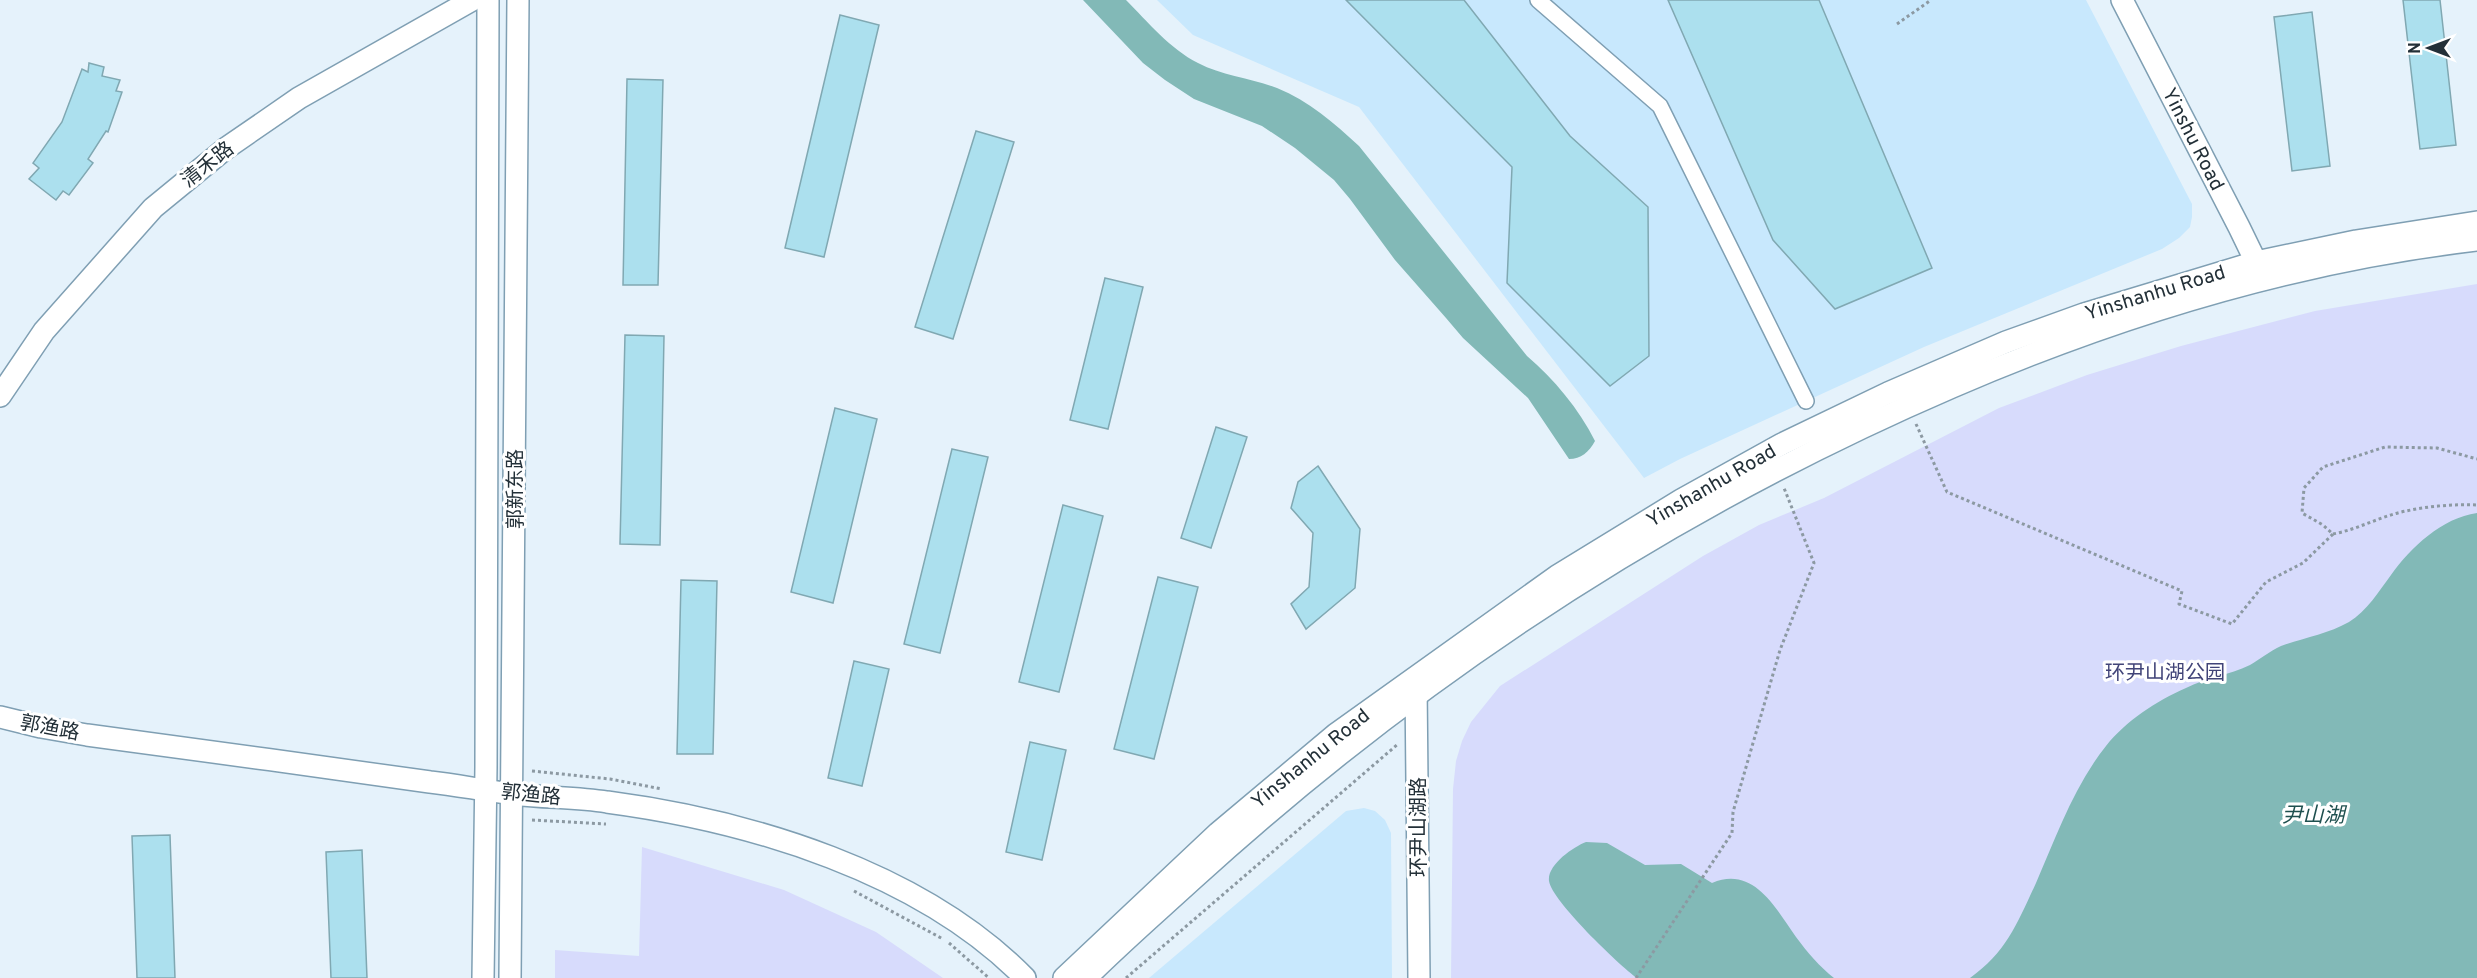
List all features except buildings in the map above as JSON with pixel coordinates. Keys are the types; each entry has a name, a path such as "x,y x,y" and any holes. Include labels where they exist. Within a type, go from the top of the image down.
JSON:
{"main road":[{"name":"清禾路","path":"0,396 44,331 153,208 225,149 299,98 472,0"},
{"name":"郭新东路","path":"483,978 486,789 488,0"},
{"name":"郭新东路","path":"510,978 518,0"},
{"name":"Yinshu Road","path":"2122,0 2258,271"},
{"name":"Yinshanhu Road","path":"1086,978 1231,844 1416,686 1557,576 1681,500 1782,444 1888,393 2006,342 2091,321 2356,241 2477,222"},
{"name":"Yinshanhu Road","path":"2258,271 2477,240"},
{"name":"Yinshanhu Road","path":"1064,978 1218,833 1336,734 1688,517 1776,470 1908,406 2012,361 2091,321"},
{"name":"环尹山湖路","path":"1416,686 1419,978"},
{"name":"郭渔路","path":"0,717 41,728 87,735 513,794 605,801 671,812 759,833 835,860 893,885 950,918 1003,956 1024,978"}],"street":[{"path":"1538,0 1660,106 1806,401"}],"path":[{"path":"1897,24 1931,0"},
{"path":"1908,406 1947,492 2182,591 2179,604 2232,624 2266,582 2303,563 2333,534 2351,531 2405,511 2456,504 2477,505"},
{"path":"2333,534 2323,525 2302,513 2304,488 2323,467 2385,447 2437,448 2477,459"},
{"path":"1636,978 1732,833 1733,812 1780,650 1814,563 1776,470"},
{"path":"1126,978 1417,727"},
{"path":"512,819 614,825"},
{"path":"846,887 884,905 946,941 989,978"}],"shaded area":[{"path":"1157,0 2086,0 2192,204 2190,227 2179,238 2162,249 1924,347 1680,459 1644,478 1359,107 1193,35"},
{"path":"1364,808 1375,811 1385,820 1391,833 1392,978 1149,978 1346,811"}],"green space":[{"name":"环尹山湖公园","path":"2477,284 2477,978 1451,978 1453,789 1456,761 1471,722 1500,686 1703,556 1759,525 1824,498 1999,408 2087,375 2181,346 2315,311"},
{"path":"642,847 784,890 876,932 943,978 555,978 555,950 639,956"}],"water":[{"path":"1083,0 1126,0 1160,34 1188,57 1217,71 1289,93 1321,113 1350,137 1527,356 1565,395 1595,441 1590,448 1581,456 1569,459 1528,398 1463,338 1395,260 1334,180 1295,148 1262,126 1194,99 1165,80 1143,63"},
{"name":"尹山湖","path":"2477,513 2477,978 1970,978 1993,958 2010,936 2084,778 2106,746 2123,728 2142,712 2175,693 2250,665 2281,646 2324,633 2349,622 2367,607 2408,554 2428,535 2452,521"},
{"path":"1586,842 1607,843 1645,865 1681,864 1712,883 1727,879 1740,880 1752,885 1772,903 1805,948 1834,978 1637,978 1573,917 1561,903 1549,881 1549,875 1556,863 1568,852"}]}
